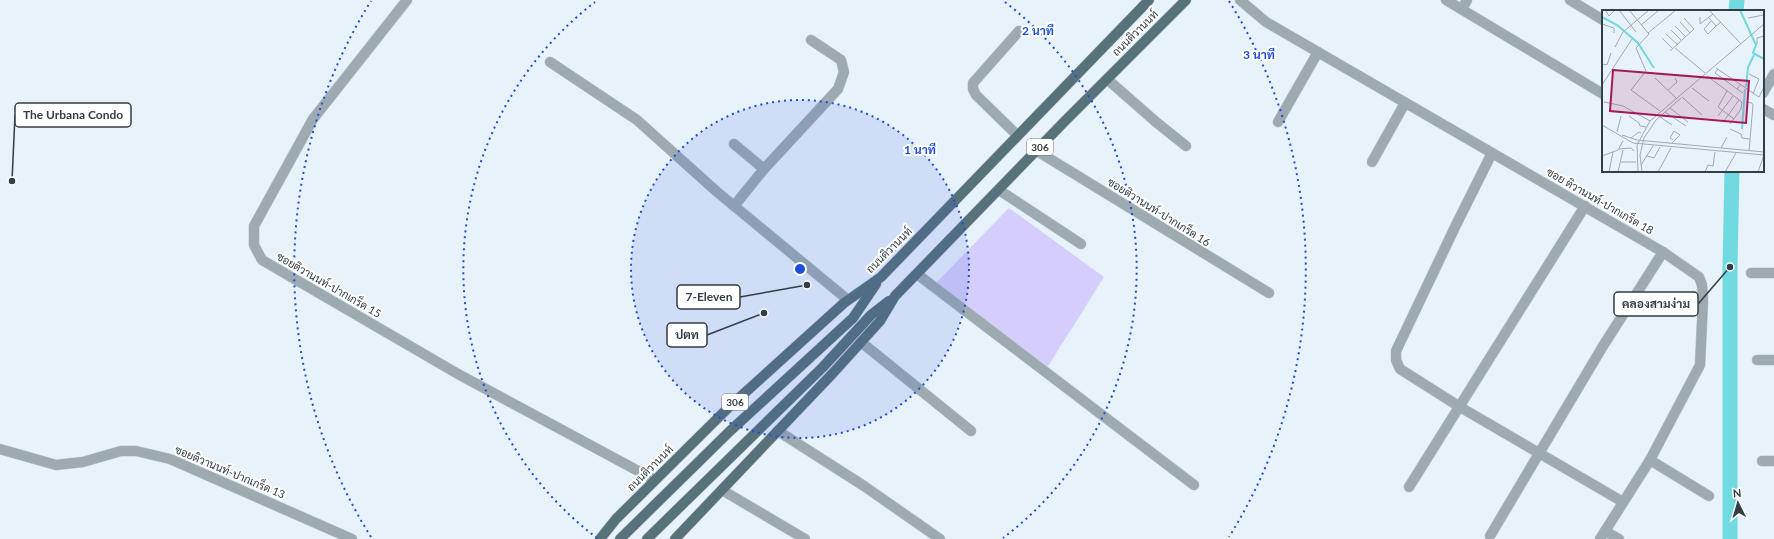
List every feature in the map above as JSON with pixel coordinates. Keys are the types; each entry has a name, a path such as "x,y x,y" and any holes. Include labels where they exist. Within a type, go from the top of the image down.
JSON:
{"main road":[{"name":"ถนนติวานนท์","path":"600,539 616,519 728,408 848,300 881,277 1149,0"},
{"name":"ถนนติวานนท์","path":"675,539 861,342 880,321 895,296 1186,0"},
{"name":"306","path":"620,539 730,431 853,318 881,277"},
{"name":"306","path":"646,539 823,367 871,315 895,296"}],"street":[{"name":"ซอยติวานนท์-ปากเกร็ด 15","path":"408,0 313,119 254,226 254,244 262,260 458,374 655,480"},
{"name":"ซอย ติวานนท์-ปากเกร็ด 18","path":"1240,0 1266,22 1585,206 1663,252 1699,277 1702,285 1703,301 1700,365 1650,460 1603,535"},
{"path":"1446,0 1602,93"},
{"path":"1462,9 1467,0"},
{"path":"1570,0 1602,19"},
{"path":"1017,135 976,95 973,89 973,83 1019,31"},
{"path":"734,206 764,169 838,89 844,72 842,60 811,40"},
{"path":"1278,122 1318,52"},
{"path":"550,62 637,120 734,206 848,300"},
{"path":"1764,91 1774,74"},
{"path":"1107,79 1186,146"},
{"path":"1372,162 1405,103"},
{"path":"1764,110 1774,115"},
{"path":"734,144 764,169"},
{"name":"ซอยติวานนท์-ปากเกร็ด 16","path":"1037,151 1269,293"},
{"path":"1492,153 1396,351 1396,360 1400,368 1460,407 1623,502"},
{"path":"999,190 1081,244"},
{"path":"1409,487 1585,206"},
{"path":"1490,536 1603,346 1663,252"},
{"path":"1751,272 1774,273"},
{"path":"917,274 1194,485"},
{"path":"861,342 971,431"},
{"path":"1756,360 1774,360"},
{"path":"778,431 864,486 940,539"},
{"name":"ซอยติวานนท์-ปากเกร็ด 13","path":"0,449 56,465 83,462 121,451 136,451 170,459 352,539"},
{"path":"1650,460 1709,496"},
{"path":"1762,460 1774,460"},
{"path":"722,490 805,539"},
{"path":"1603,535 1619,539"}],"shaded area":[{"path":"1009,208 1104,277 1047,368 934,285"}],"waterway":[{"path":"1736,10 1737,0"},
{"path":"1730,539 1730,267 1732,172"}],"place":[{"name":"The Urbana Condo","path":"12,181"},
{"name":"คลองสามง่าม","path":"1730,267"},
{"name":"7-Eleven","path":"807,285"},
{"name":"ปตท","path":"764,313"}]}
